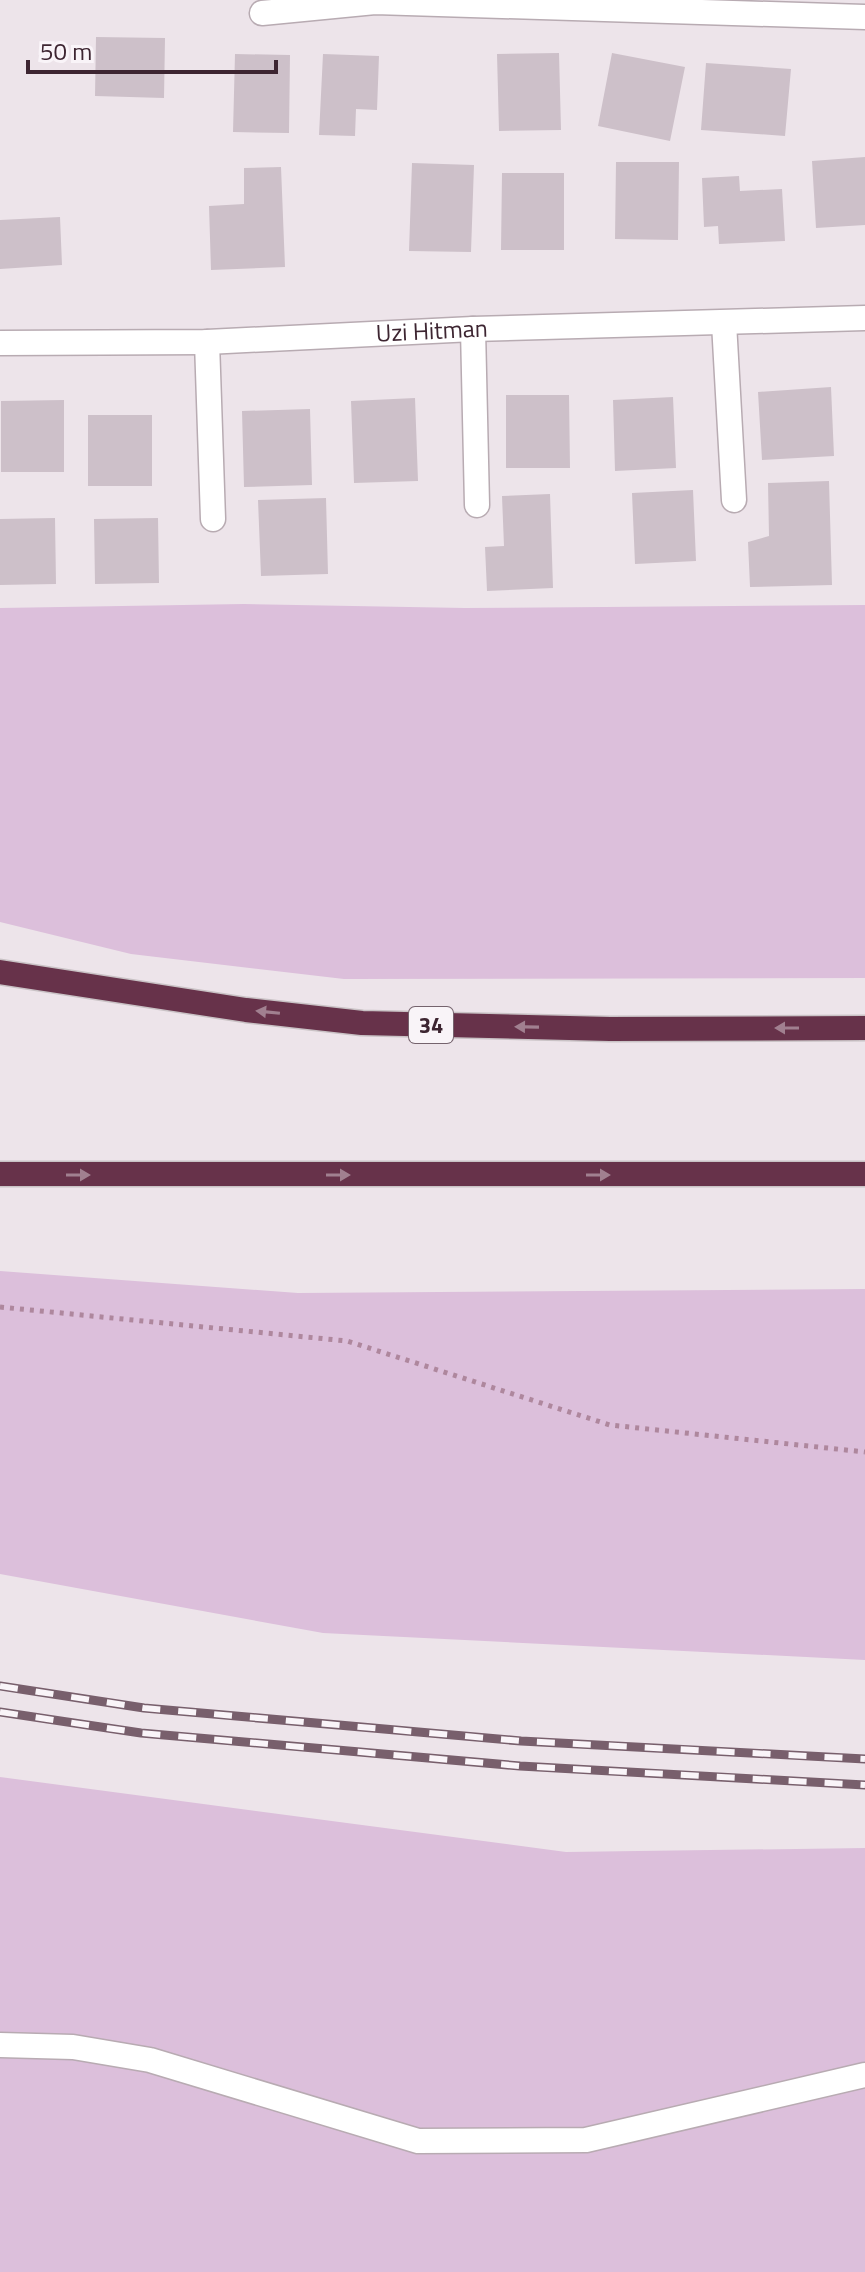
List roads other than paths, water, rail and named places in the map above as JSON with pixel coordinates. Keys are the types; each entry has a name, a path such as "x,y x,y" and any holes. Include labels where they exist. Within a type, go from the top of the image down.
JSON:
{"highway":[{"name":"34","path":"0,972 246,1010 362,1023 610,1029 865,1028"},
{"path":"0,1174 865,1174"}],"street":[{"path":"262,13 375,1 865,17"},
{"name":"Uzi Hitman","path":"0,343 207,342 473,329 865,318"},
{"path":"724,323 734,500"},
{"path":"473,329 477,505"},
{"path":"207,342 213,519"},
{"path":"0,2045 73,2047 150,2060 418,2141 586,2140 865,2075"}],"railway":[{"path":"0,1686 144,1708 521,1741 865,1759"},
{"path":"0,1712 141,1733 520,1766 865,1785"}]}
